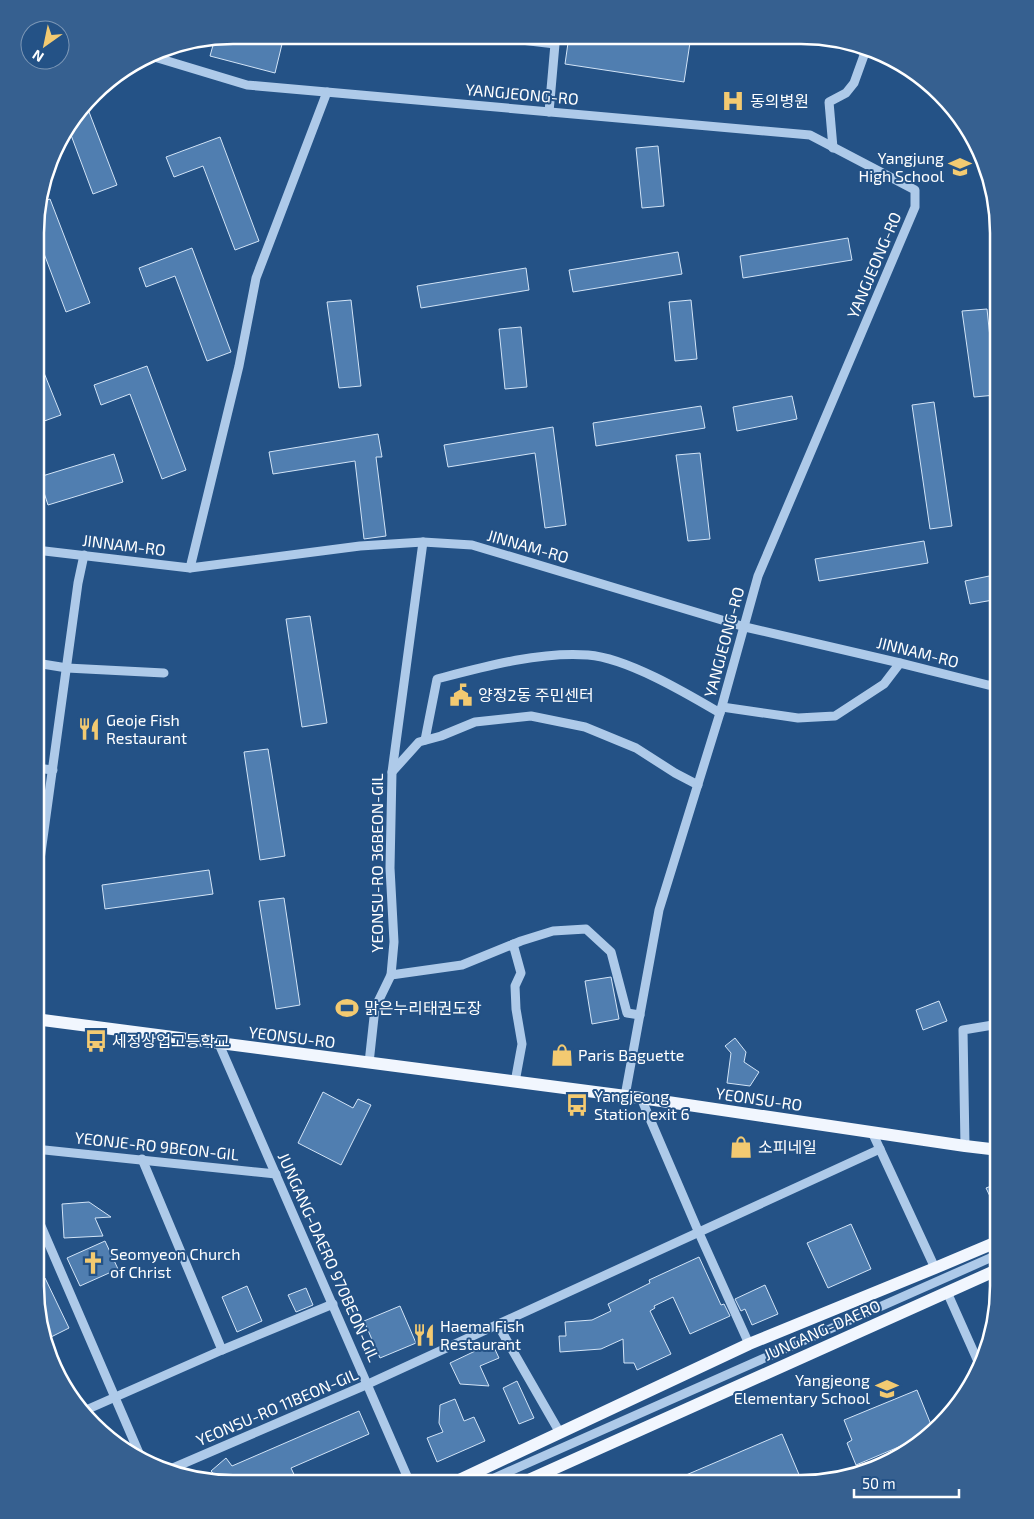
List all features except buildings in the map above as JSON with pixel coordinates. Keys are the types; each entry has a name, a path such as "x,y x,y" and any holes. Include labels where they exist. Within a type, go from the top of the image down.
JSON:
{"main road":[{"name":"YEONSU-RO","path":"44,1020 641,1098 990,1149"},
{"name":"JUNGANG-DAERO","path":"470,1475 749,1344 990,1245"},
{"name":"JUNGANG-DAERO","path":"540,1475 990,1273"}],"street":[{"path":"549,112 555,44"},
{"path":"833,148 829,102 846,93 854,83 864,55"},
{"name":"YANGJEONG-RO","path":"160,59 247,85 810,135 915,190 915,207 758,576 721,710 659,910 625,1096"},
{"path":"190,568 239,366 256,278 327,92"},
{"name":"JINNAM-RO","path":"44,551 190,568 360,546 423,542 472,545 745,627 990,685"},
{"name":"YEONSU-RO 36BEON-GIL","path":"369,1063 375,1008 391,975 394,942 390,868 392,772 423,542"},
{"path":"44,827 78,583 84,555"},
{"path":"425,740 437,679 474,669 548,656 589,655 622,663 721,710 798,718 835,716 884,684 900,663"},
{"path":"44,664 67,668 164,673"},
{"path":"392,772 419,742 475,722 531,716 585,727 636,748 698,785"},
{"path":"44,769 53,770"},
{"path":"391,975 462,965 513,944 552,931 586,929 611,952 622,988 626,1013 640,1015"},
{"path":"513,944 521,973 515,986 516,1009 522,1044 515,1082"},
{"path":"965,1146 963,1030 990,1026"},
{"name":"JUNGANG-DAERO 970BEON-GIL","path":"219,1044 407,1475"},
{"path":"641,1098 749,1344"},
{"path":"872,1132 935,1268"},
{"name":"YEONJE-RO 9BEON-GIL","path":"44,1150 276,1174"},
{"name":"YEONSU-RO 11BEON-GIL","path":"176,1466 368,1384 880,1150"},
{"path":"142,1159 222,1350"},
{"path":"44,1233 138,1450"},
{"path":"501,1475 990,1258"},
{"path":"947,1292 976,1357"},
{"path":"89,1409 333,1304"},
{"path":"498,1325 560,1433"}],"place":[{"name":"동의병원","path":"733,101"},
{"name":"Yangjung High School","path":"960,167"},
{"name":"양정2동 주민센터","path":"461,695"},
{"name":"Geoje Fish Restaurant","path":"89,729"},
{"name":"맑은누리태권도장","path":"347,1008"},
{"name":"세정상업고등학교","path":"96,1041"},
{"name":"Paris Baguette","path":"562,1055"},
{"name":"Yangjeong Station exit 6","path":"577,1105"},
{"name":"소피네일","path":"741,1147"},
{"name":"Seomyeon Church of Christ","path":"93,1263"},
{"name":"Haema Fish Restaurant","path":"424,1335"},
{"name":"Yangjeong Elementary School","path":"887,1389"}]}
